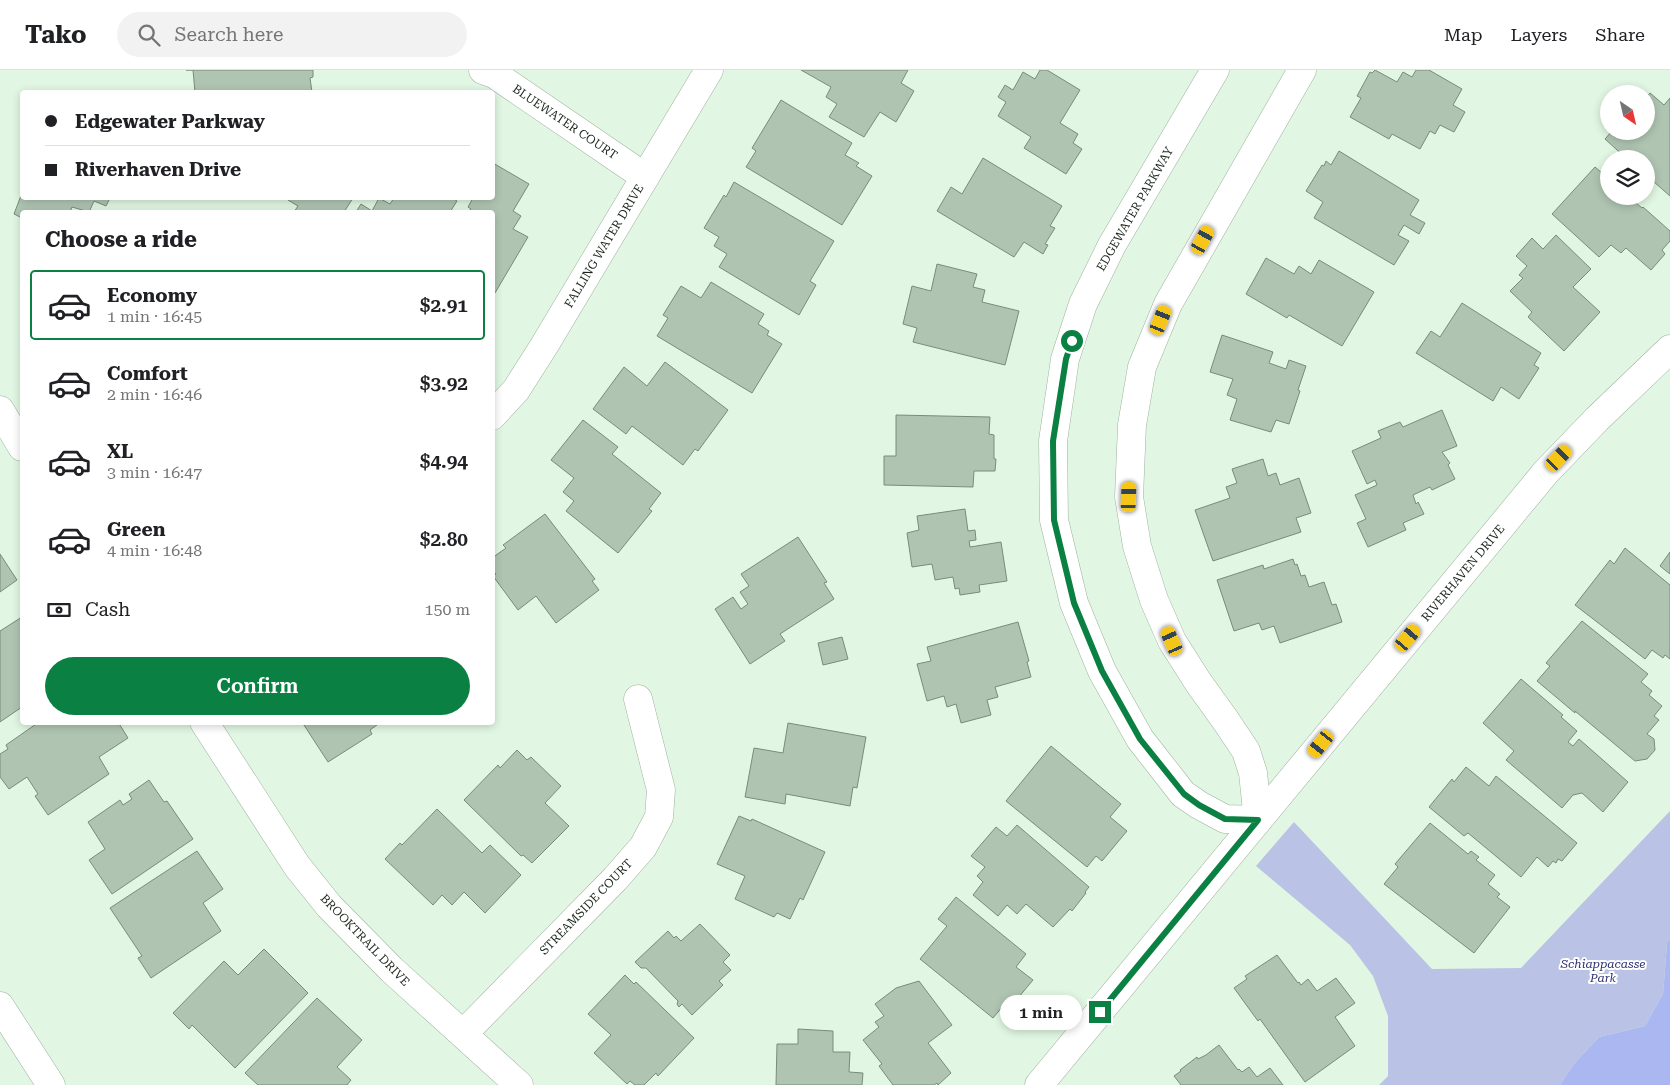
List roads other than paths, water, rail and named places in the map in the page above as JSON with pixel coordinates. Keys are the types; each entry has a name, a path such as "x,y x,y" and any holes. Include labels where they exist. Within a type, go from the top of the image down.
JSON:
{"street":[{"name":"BLUEWATER COURT","path":"483,70 494,74 645,177"},
{"name":"FALLING WATER DRIVE","path":"495,413 516,390 544,346 710,70"},
{"name":"EDGEWATER PARKWAY","path":"1216,70 1112,246 1083,304 1066,359 1053,441 1054,520 1074,603 1102,671 1140,739 1184,794 1199,805 1225,819 1258,820"},
{"path":"1258,820 1253,773 1246,751 1172,641 1154,600 1137,546 1129,497 1132,425 1142,366 1168,304 1302,70"},
{"name":"RIVERHAVEN DRIVE","path":"1039,1085 1546,472 1597,419 1670,349"},
{"path":"0,410 20,444"},
{"name":"STREAMSIDE COURT","path":"463,1034 615,880 642,847 659,817 661,790 638,699"},
{"name":"BROOKTRAIL DRIVE","path":"206,725 298,866 329,906 392,970 519,1085"},
{"path":"0,1006 51,1085"}],"park label":[{"name":"Schiappacasse Park","path":"1603,971"}]}
